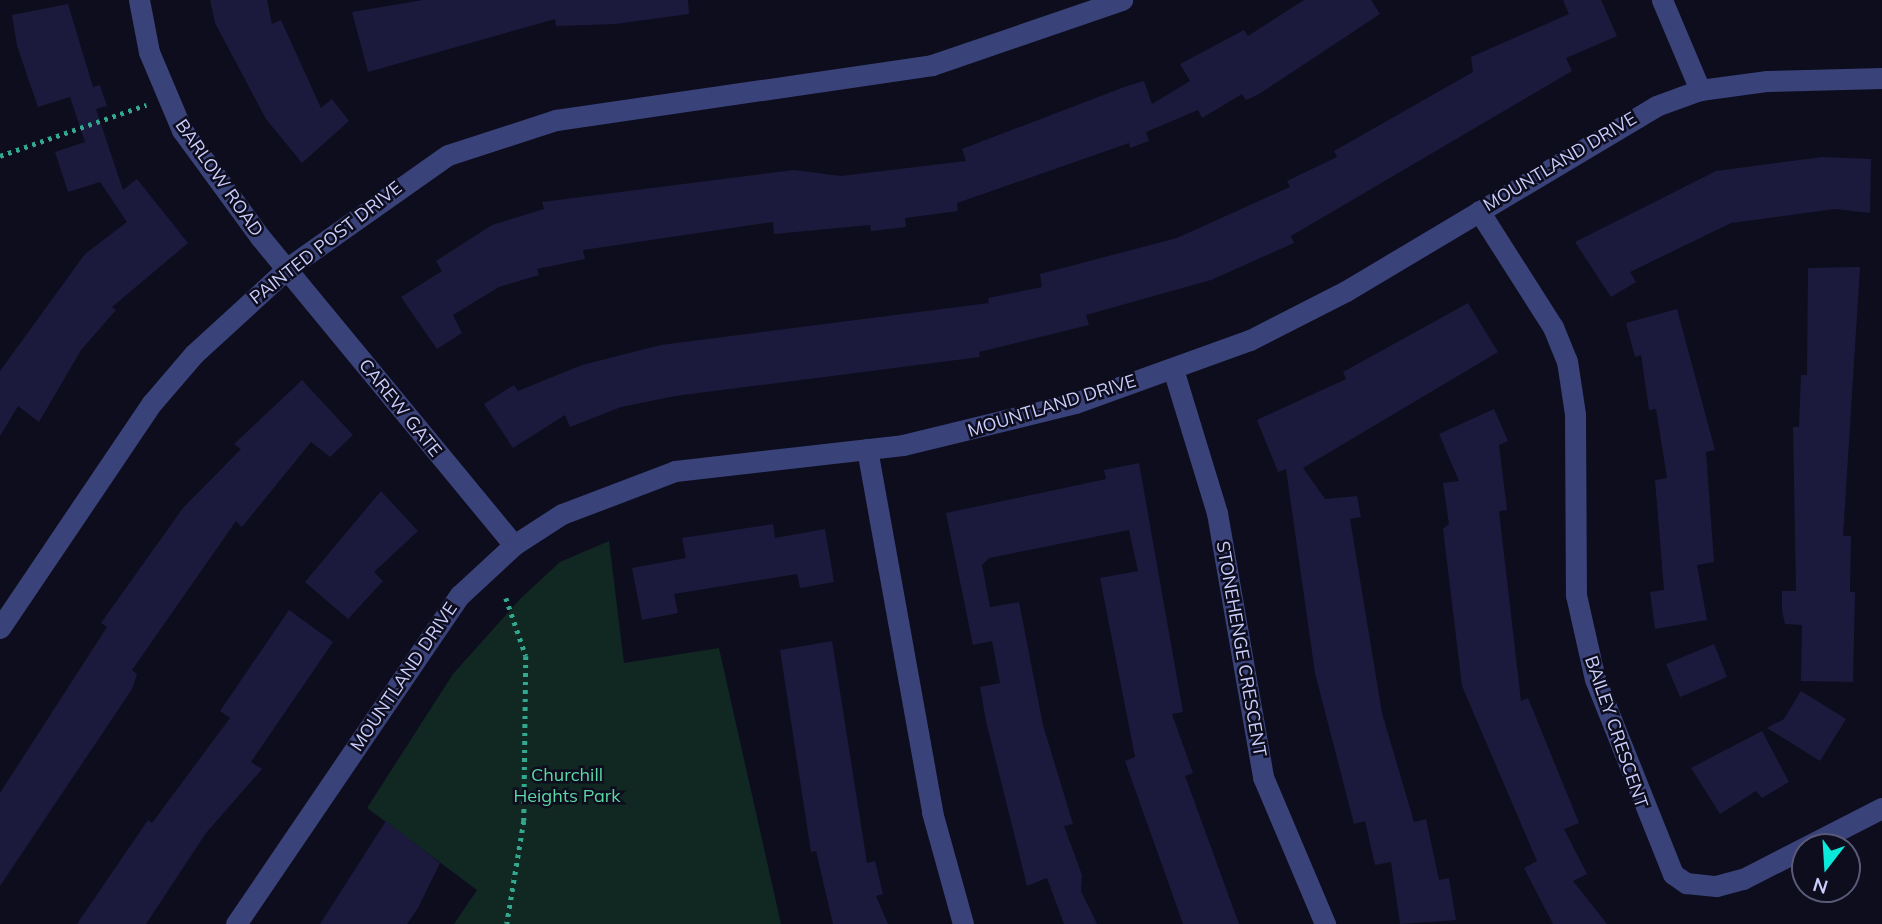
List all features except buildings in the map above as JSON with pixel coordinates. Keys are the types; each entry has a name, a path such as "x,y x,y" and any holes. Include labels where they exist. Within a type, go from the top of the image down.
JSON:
{"street":[{"name":"BARLOW ROAD","path":"139,0 167,98 182,130 245,217 289,267"},
{"name":"PAINTED POST DRIVE","path":"0,628 152,403 289,267 407,179 448,155 556,120 932,65 1122,0"},
{"path":"1662,0 1700,90"},
{"name":"MOUNTLAND DRIVE","path":"236,924 429,635 460,595 514,545 562,514 675,471 867,450 997,426 1173,369 1250,340 1479,211 1626,118 1700,90 1803,78 1882,79"},
{"name":"BAILEY CRESCENT","path":"1479,211 1553,327 1567,361 1575,414 1576,595 1595,679 1672,874 1686,883 1716,886 1743,879 1882,808"},
{"name":"CAREW GATE","path":"289,267 514,545"},
{"name":"STONEHENGE CRESCENT","path":"1173,369 1217,513 1271,805 1325,924"},
{"path":"867,450 932,812 963,924"}],"path":[{"path":"0,156 167,98"},
{"path":"506,598 526,656 524,821 507,924"}],"green space":[{"name":"Churchill Heights Park","path":"609,541 624,663 719,648 781,924 454,924 477,890 367,808 453,674 521,598 560,562"}]}
